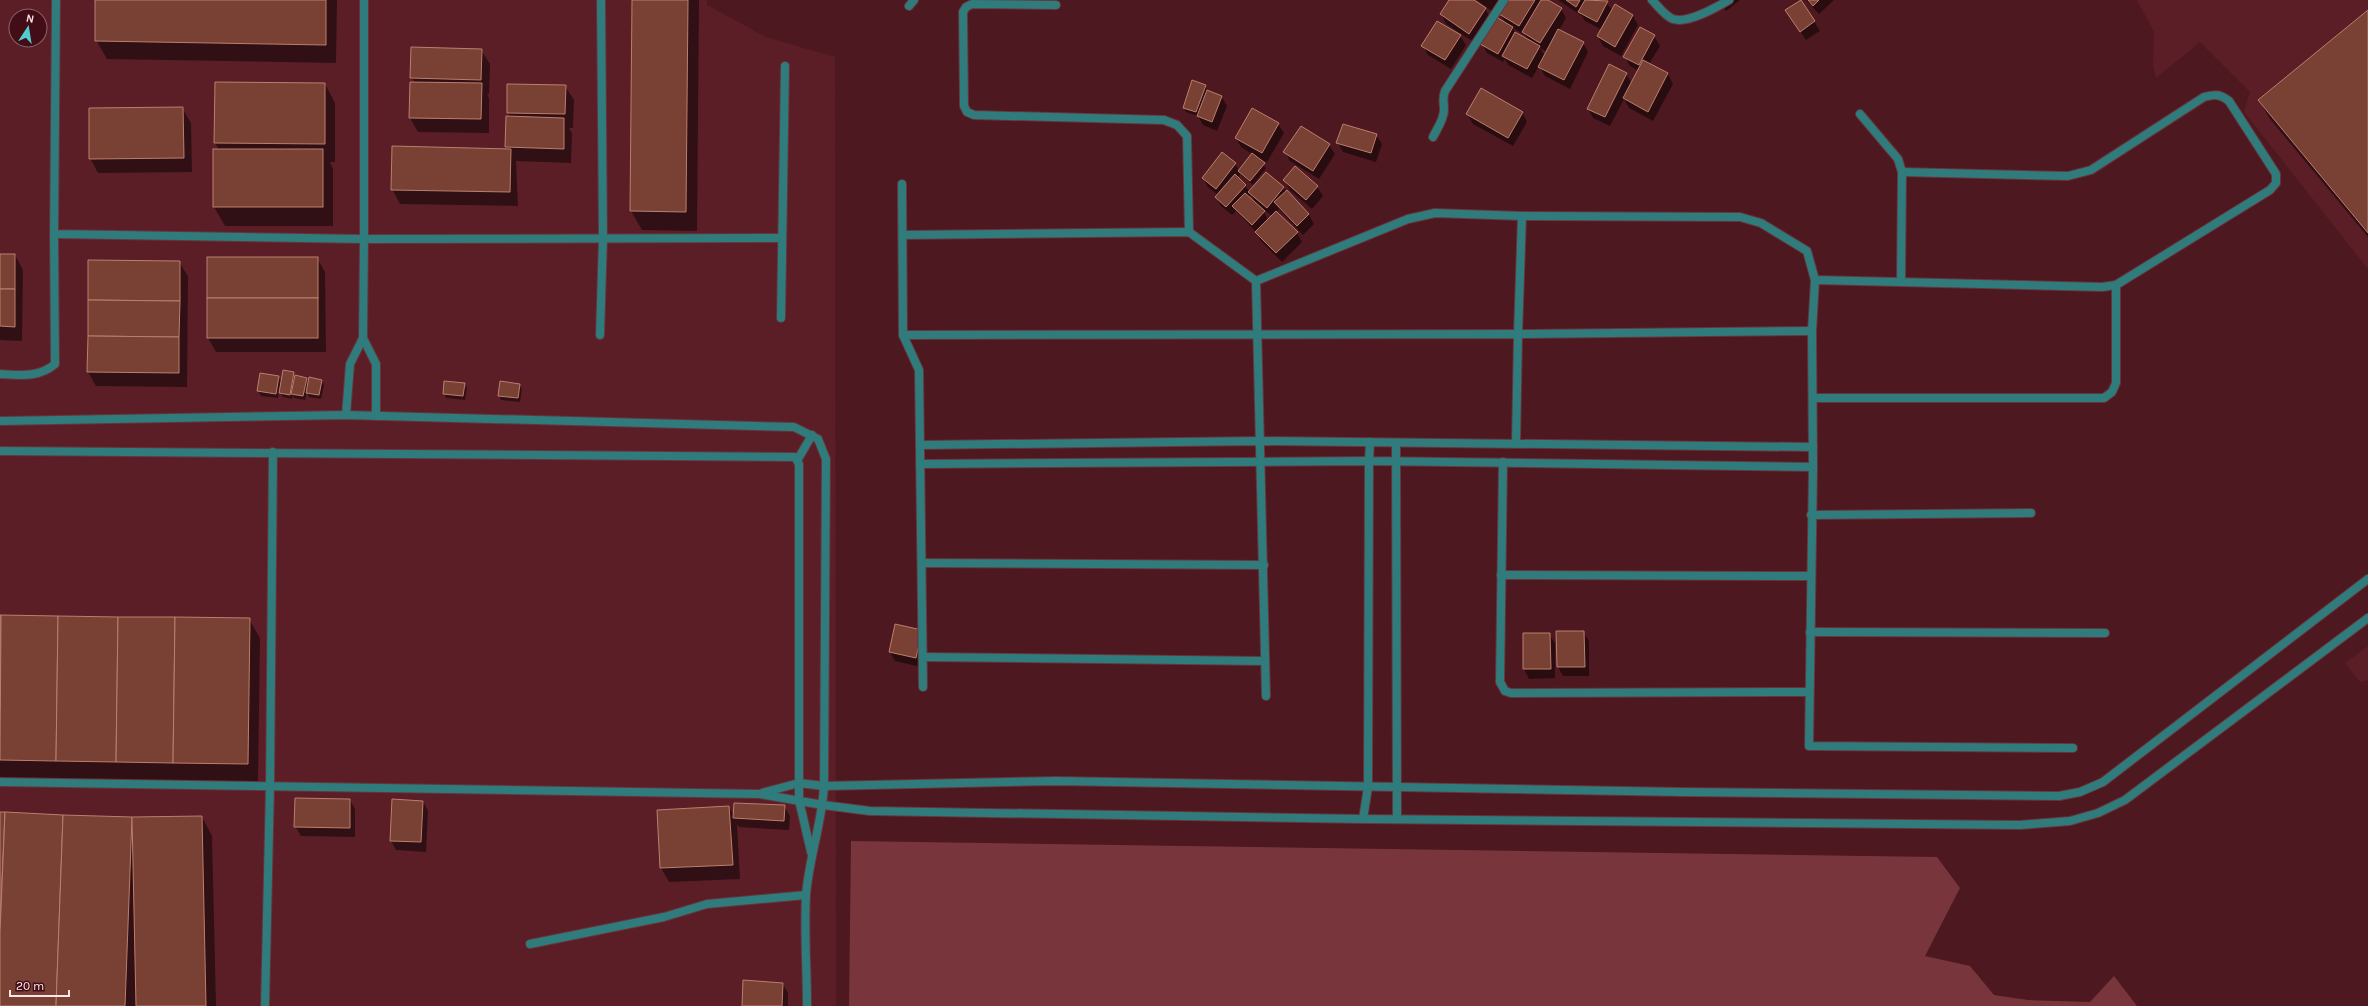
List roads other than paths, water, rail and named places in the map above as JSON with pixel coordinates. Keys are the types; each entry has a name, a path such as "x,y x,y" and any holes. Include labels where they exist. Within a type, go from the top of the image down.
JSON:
{"street":[{"path":"0,374 37,375 47,372 55,364 54,234 56,0"},
{"path":"346,415 350,364 363,338 364,0"},
{"path":"600,335 603,238 601,0"},
{"path":"1433,137 1443,116 1444,110 1442,98 1445,91 1504,0"},
{"path":"1652,0 1669,16 1678,19 1710,12 1730,0"},
{"path":"1056,5 972,4 966,7 963,12 963,90 964,106 967,112 974,115 1164,120 1177,125 1187,136 1189,232"},
{"path":"781,318 785,66"},
{"path":"1815,280 2102,287 2116,285 2270,190 2276,183 2276,174 2229,101 2222,96 2214,94 2204,97 2091,170 2081,173 2068,176 1902,172"},
{"path":"1860,114 1898,159 1902,172 1901,282"},
{"path":"902,184 904,335 919,370 923,688"},
{"path":"1256,281 1408,219 1435,213 1522,216 1740,217 1761,224 1807,251 1815,280 1812,331 1813,467 1810,576 1809,746 2073,748"},
{"path":"1516,443 1522,216"},
{"path":"902,235 1189,232 1256,281"},
{"path":"54,234 364,238 782,238"},
{"path":"1256,281 1266,696"},
{"path":"1813,398 2104,398 2112,392 2116,383 2116,285"},
{"path":"904,335 1002,337 1258,333 1518,334 1812,331"},
{"path":"363,338 376,364 376,416"},
{"path":"0,421 346,415 794,427 818,439 826,460 824,786 823,806 812,854 806,895 807,1006"},
{"path":"812,435 798,459 799,800 812,854"},
{"path":"921,445 1260,441 1813,447"},
{"path":"1364,819 1368,787 1370,442"},
{"path":"1396,443 1397,819"},
{"path":"0,451 783,456 798,459"},
{"path":"265,1006 270,786 273,452"},
{"path":"920,464 1395,460 1813,467"},
{"path":"1504,462 1500,682 1505,691 1511,693 1809,692"},
{"path":"1811,515 2031,513"},
{"path":"922,563 1264,565"},
{"path":"1501,576 1810,576"},
{"path":"760,794 799,783 824,786 1056,781 1368,787 2059,796 2073,793 2103,782 2368,578"},
{"path":"0,782 760,794 799,800 823,806 870,811 1364,819 2020,825 2070,822 2098,814 2125,800 2368,618"},
{"path":"1810,632 2105,633"},
{"path":"923,657 1264,661"},
{"path":"530,944 664,917 706,904 762,897 806,895"}]}
